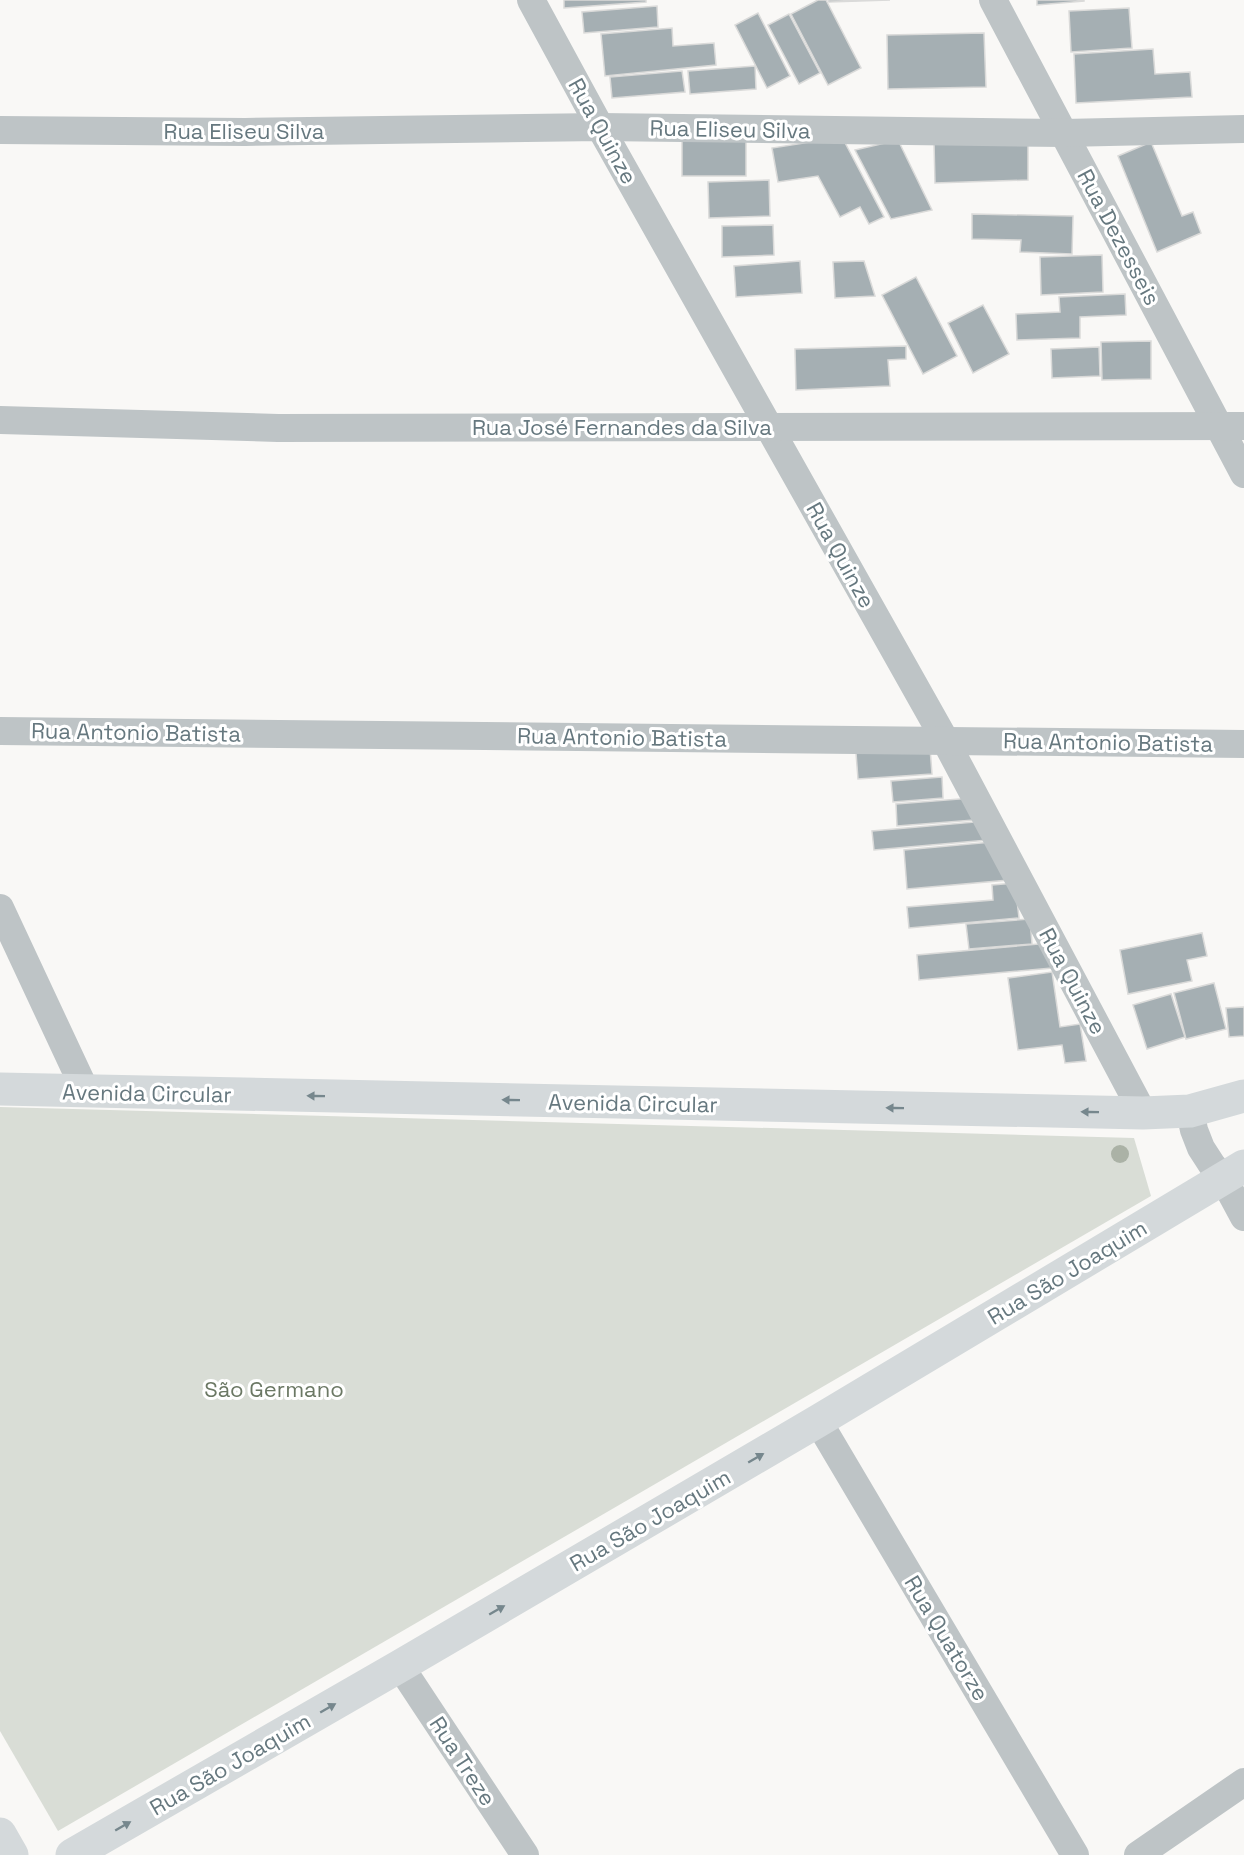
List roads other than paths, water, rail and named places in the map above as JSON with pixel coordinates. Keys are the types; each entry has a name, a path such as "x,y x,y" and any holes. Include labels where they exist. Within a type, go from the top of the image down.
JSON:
{"main road":[{"name":"Avenida Circular","path":"0,1089 1143,1113 1190,1111 1244,1096"},
{"name":"Rua São Joaquim","path":"72,1855 818,1421 1233,1172"},
{"path":"0,1834 12,1855"}],"street":[{"name":"Rua Quinze","path":"531,0 945,740 1143,1113"},
{"name":"Rua Dezesseis","path":"993,0 1064,133 1232,426 1244,474"},
{"name":"Rua Eliseu Silva","path":"0,129 245,132 600,127 1064,133 1244,129"},
{"name":"Rua José Fernandes da Silva","path":"0,420 278,428 1232,426"},
{"name":"Rua Antonio Batista","path":"0,731 1244,744"},
{"path":"0,908 86,1092"},
{"path":"1190,1111 1201,1148 1212,1165 1233,1172 1244,1217"},
{"name":"Rua Quatorze","path":"818,1421 1075,1855"},
{"name":"Rua Treze","path":"400,1666 525,1855"},
{"path":"1138,1855 1244,1782"}],"park label":[{"name":"São Germano","path":"274,1389"}]}
